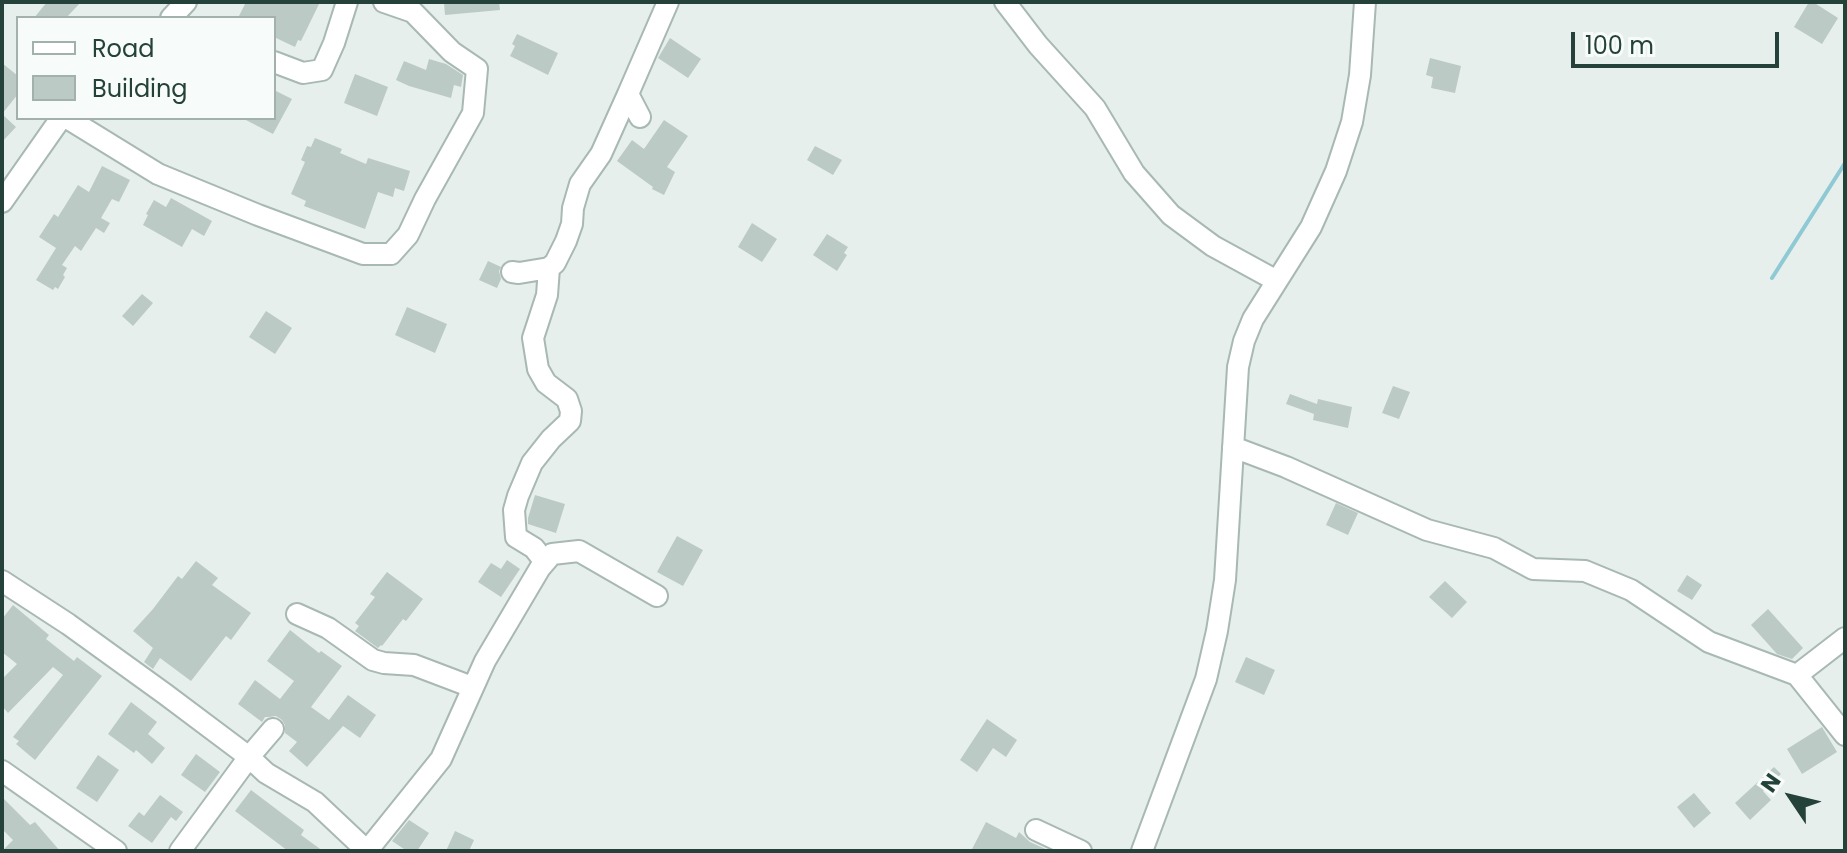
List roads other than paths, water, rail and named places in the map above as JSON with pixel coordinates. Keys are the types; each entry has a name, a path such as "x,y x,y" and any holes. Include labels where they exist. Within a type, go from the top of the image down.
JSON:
{"street":[{"path":"276,63 303,73 322,70 347,2"},
{"path":"67,120 158,174 363,254 391,254 408,235 473,113 477,69 452,52 413,12 384,2"},
{"path":"512,272 549,268 555,263 572,224 580,184 601,154 668,2"},
{"path":"1005,2 1038,45 1095,108 1134,173 1171,215 1213,246 1277,281"},
{"path":"1142,851 1206,679 1211,655 1225,580 1238,367 1244,341 1253,319 1311,227 1336,171 1352,122 1360,75 1365,2"},
{"path":"628,94 640,117"},
{"path":"2,202 63,120"},
{"path":"545,562 534,548 516,537 514,510 532,463 570,421 567,399 546,383 538,369 533,338 547,295 549,268"},
{"path":"1233,447 1286,467 1427,530 1494,548 1533,569 1585,571 1631,590 1709,642 1797,675 1845,735"},
{"path":"2,581 68,624 249,757 266,773 315,802 367,851 441,759 485,661 540,568 552,554 579,551 657,596"},
{"path":"297,614 328,628 373,660 414,665 472,687"},
{"path":"1797,675 1845,638"},
{"path":"180,851 273,729"},
{"path":"2,771 116,851"},
{"path":"1036,830 1081,851"}],"waterway":[{"path":"1772,278 1845,163"}]}
